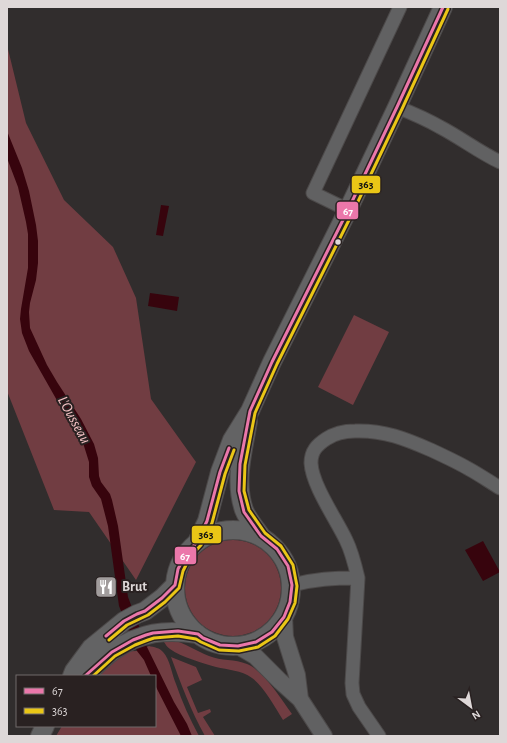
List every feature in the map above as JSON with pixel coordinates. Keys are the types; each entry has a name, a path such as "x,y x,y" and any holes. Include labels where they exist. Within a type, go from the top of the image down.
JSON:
{"main road":[{"path":"250,411 240,464 239,491 244,512 261,536 277,549 288,566 292,585 290,602 284,617 272,632 256,642 238,646 220,645 203,638 188,625 181,614 176,600 175,585 178,569 186,554 197,542 207,521 220,472 232,440 250,411 272,362 348,210 443,7"},
{"path":"197,542 211,534 228,530 245,531 261,536"},
{"path":"72,675 91,648 130,617 145,611 162,598 175,585"},
{"path":"86,675 112,652 139,638 153,633 178,631 198,634"},
{"path":"40,736 44,727"}],"street":[{"path":"348,210 313,193 400,7"},
{"path":"397,108 441,127 482,153 500,162"},
{"path":"379,736 359,707 353,694 352,683 358,578 347,541 314,477 311,463 312,453 317,445 329,437 344,432 381,432 407,440 469,469 500,488"},
{"path":"292,585 331,578 358,578"},
{"path":"284,617 285,636 297,676 300,699"},
{"path":"238,646 255,656 300,699 324,736"}],"shaded area":[{"path":"7,45 26,123 64,200 113,247 136,298 151,399 196,462 136,580 89,512 54,510 7,391"},
{"path":"354,315 389,332 353,405 318,387"},
{"path":"233,540 252,543 267,554 278,569 281,588 278,607 267,622 252,633 233,636 214,633 199,622 188,607 185,588 188,569 199,554 214,543"},
{"path":"172,640 214,658 247,664 266,679 292,714 283,720 265,692 248,675 192,660 180,655 169,648 164,642"},
{"path":"149,646 157,648 165,655 189,717 199,736 56,736 61,727 156,727 156,675 92,675 106,652 137,651"},
{"path":"171,657 196,667 202,680 187,687 198,713 210,709 211,712 203,717 215,736 205,736 182,687"}],"water":[{"name":"L'Ousseau","path":"7,131 22,168 29,191 38,241 36,280 29,312 30,328 47,365 81,419 94,444 98,458 99,476 101,482 110,494 118,526 128,597 147,647 192,736 181,736 156,687 156,675 151,675 144,660 137,651 119,606 108,526 101,499 92,486 89,477 89,462 81,436 63,411 29,351 22,333 20,319 28,268 28,234 18,187 7,158"},
{"path":"161,205 169,206 163,236 156,235"},
{"path":"150,293 179,297 177,311 148,306"},
{"path":"483,541 500,572 483,581 465,550"}],"transit line":[{"name":"67","path":"86,675 112,652 133,640 146,635 178,631 198,634 203,638 220,645 238,646 256,642 272,632 284,617 290,602 292,585 288,566 277,549 261,536 244,512 239,491 240,464 250,411 272,362 348,210 443,7"},
{"name":"363","path":"94,675 115,656 135,645 154,638 178,636 196,639 219,650 239,651 258,647 275,636 288,619 295,603 297,586 293,565 281,546 265,533 249,510 244,491 245,465 255,413 277,364 353,212 448,9"},
{"name":"67","path":"106,636 124,621 145,611 162,598 175,585 178,569 186,554 197,542 207,521 220,472 229,448"},
{"name":"363","path":"109,640 127,625 148,615 165,602 179,588 183,571 190,557 201,545 212,523 225,474 234,450"}],"place":[{"name":"Brut","path":"106,587"}]}
